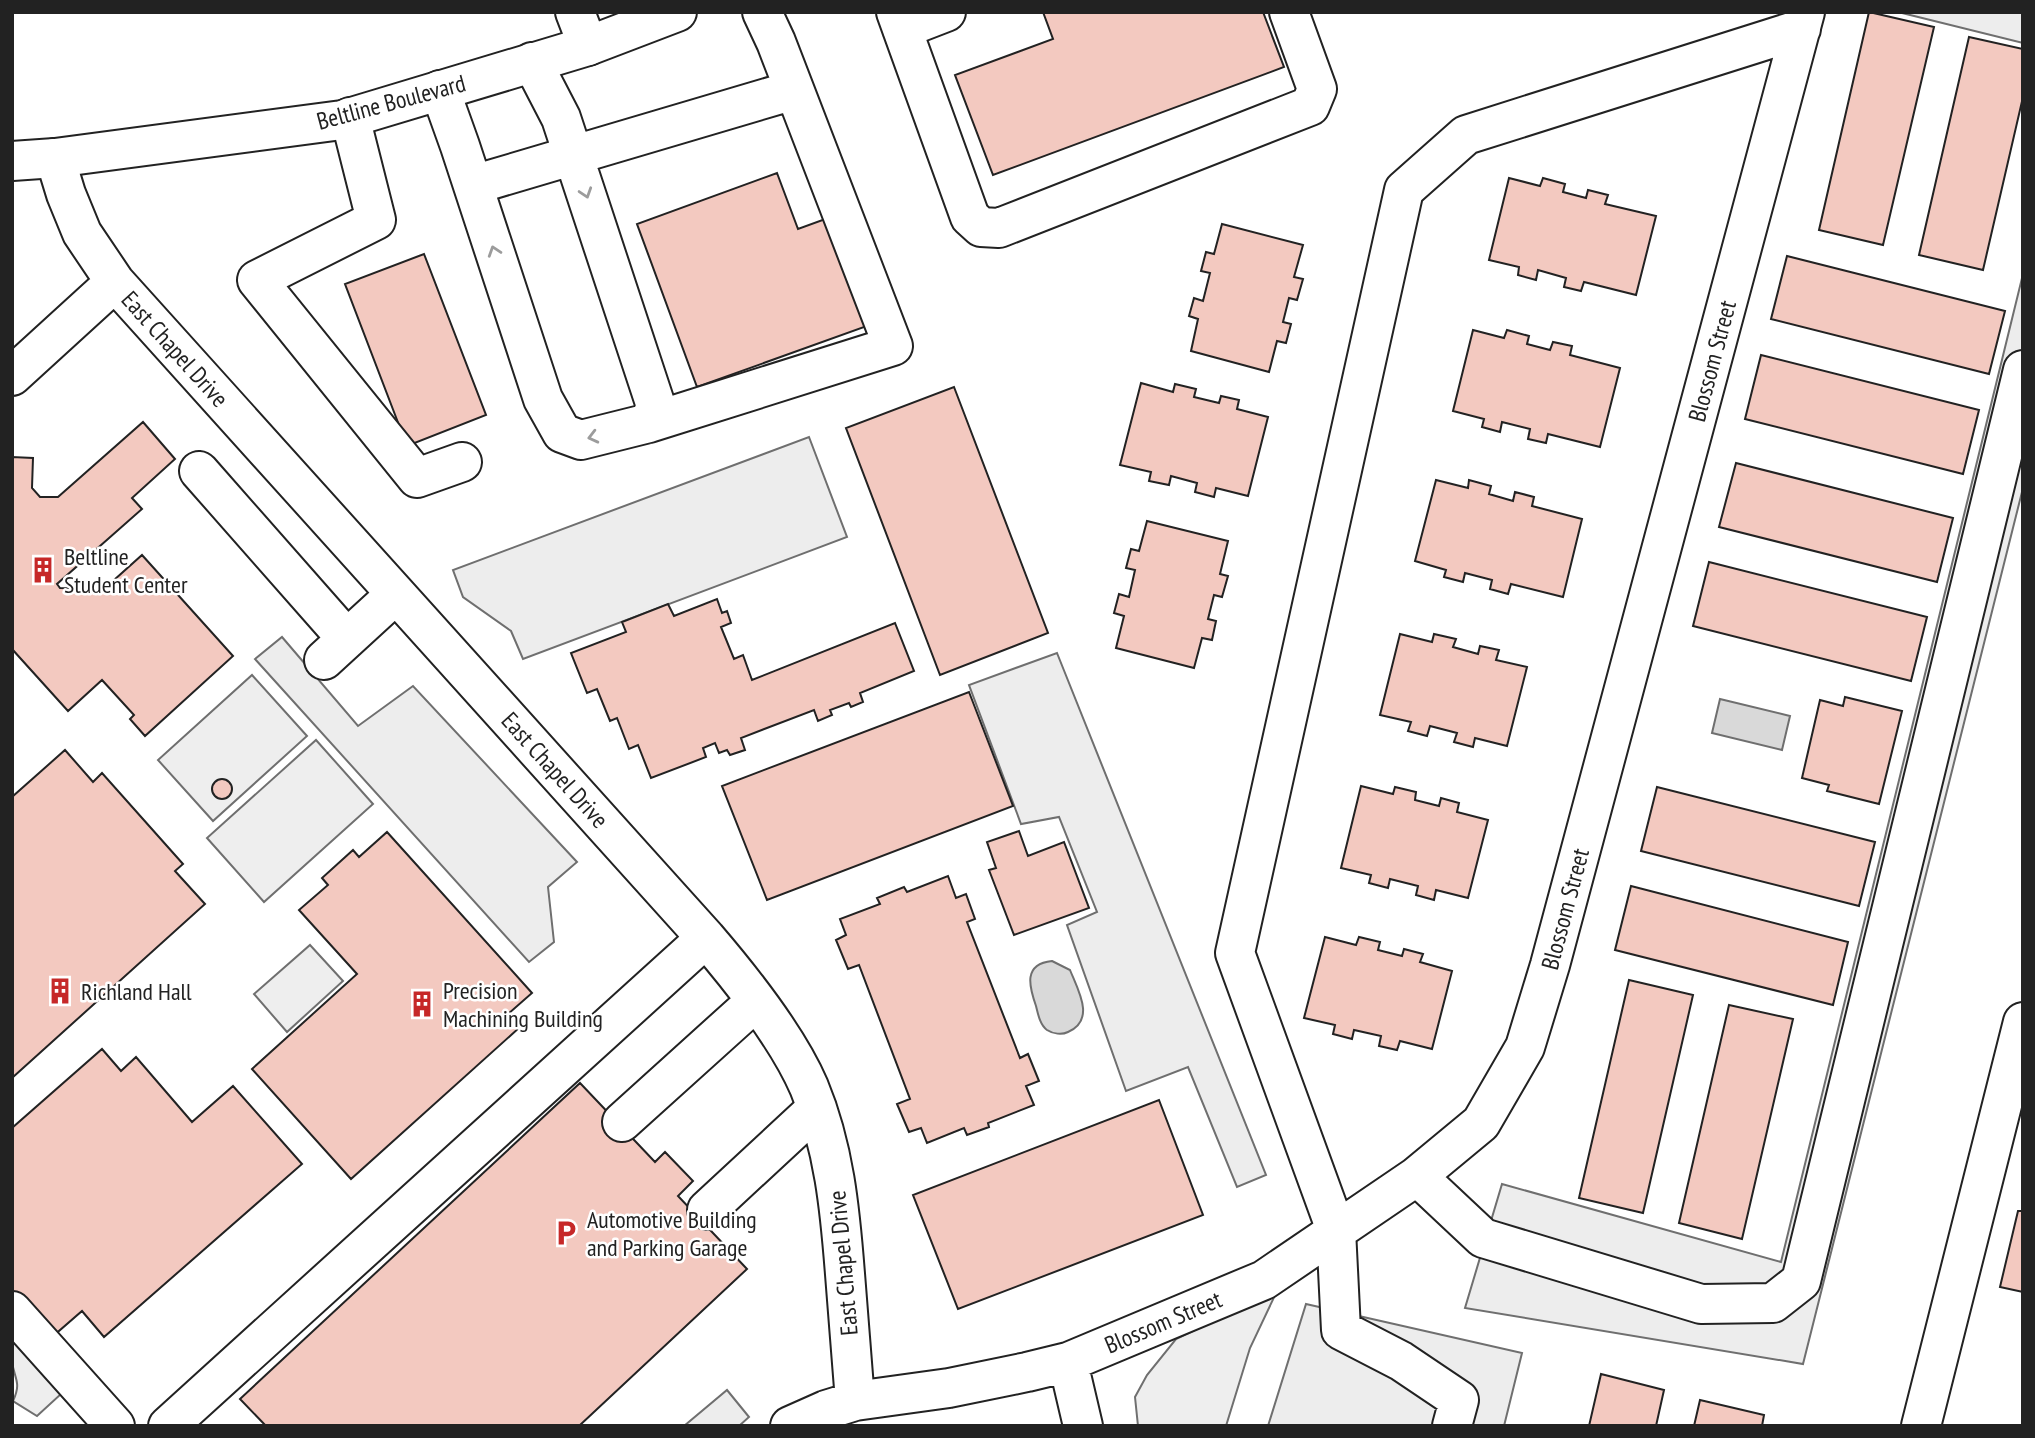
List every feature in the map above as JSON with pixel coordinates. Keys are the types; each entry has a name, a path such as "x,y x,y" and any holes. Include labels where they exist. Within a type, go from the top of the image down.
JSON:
{"street":[{"name":"Beltline Boulevard","path":"12,161 55,158 350,117 531,62 582,29 677,12"},
{"path":"440,90 543,399 562,433 581,440 649,423 893,346 762,12"},
{"path":"946,12 899,21 970,218 981,228 999,228 1310,106 1317,89 1289,12"},
{"path":"1452,1426 1459,1400 1401,1361 1341,1330 1336,1230 1235,953 1404,190 1466,135 1803,21"},
{"name":"Blossom Street","path":"856,1401 949,1388 1068,1362 1264,1280 1417,1175 1481,1123 1524,1047 1553,952 1803,21"},
{"path":"531,62 561,118 656,406 649,423"},
{"path":"473,185 794,90"},
{"path":"350,117 376,220 257,280 416,478 462,462"},
{"name":"East Chapel Drive","path":"55,158 82,233 115,282 706,938 756,1001 789,1051 808,1084 832,1162 839,1207 856,1401"},
{"path":"12,376 115,282"},
{"path":"1417,1175 1483,1238 1700,1304 1773,1303 1801,1281 2023,370"},
{"path":"199,471 336,650 396,594"},
{"path":"168,1426 706,938"},
{"path":"622,1122 756,1001"},
{"path":"1920,1426 2023,1022"},
{"path":"707,1210 817,1108"},
{"path":"12,1311 114,1426"},
{"path":"1068,1362 1083,1426"},
{"path":"790,1426 826,1410 856,1401"}],"shaded area":[{"path":"1898,12 2023,12 2023,43"},
{"path":"2023,274 2023,488 1803,1364 1465,1308 1502,1184 1781,1262"},
{"path":"809,437 847,537 523,659 511,631 463,597 453,570"},
{"path":"282,637 358,726 413,686 577,862 548,887 554,942 529,962 255,659"},
{"path":"1057,653 1266,1175 1237,1187 1188,1067 1126,1091 1067,925 1097,912 1059,817 1021,824 969,685"},
{"path":"252,675 307,736 213,821 158,760"},
{"path":"1720,699 1790,716 1782,750 1712,733"},
{"path":"316,740 373,804 264,902 207,838"},
{"path":"310,945 343,981 287,1032 254,994"},
{"path":"1052,961 1070,970 1083,1004 1081,1020 1076,1027 1063,1034 1047,1030 1043,1025 1031,991 1032,971 1036,966"},
{"path":"1277,1291 1250,1348 1226,1426 1138,1426 1135,1397 1147,1375 1176,1339"},
{"path":"1306,1304 1522,1353 1504,1426 1268,1426"},
{"path":"12,1337 61,1394 37,1416 13,1401 17,1385 12,1361"},
{"path":"727,1390 749,1417 739,1426 684,1426"}],"building":[{"path":"1043,12 1263,12 1284,67 993,175 955,75 1053,39"},
{"path":"1869,12 1934,27 1883,245 1819,230"},
{"path":"1969,37 2023,49 2023,97 1983,270 1919,255"},
{"path":"777,173 798,229 828,218 867,326 697,387 637,224"},
{"path":"1509,178 1540,186 1543,178 1565,184 1563,192 1586,198 1588,190 1608,195 1605,204 1656,216 1636,295 1584,282 1581,291 1564,287 1566,278 1538,270 1536,280 1518,275 1519,267 1489,260"},
{"path":"1222,224 1303,245 1294,277 1303,279 1297,300 1289,298 1283,322 1291,324 1286,343 1277,341 1269,372 1191,351 1198,319 1189,316 1194,298 1203,301 1210,273 1201,271 1206,252 1214,254"},
{"path":"424,254 486,415 407,446 345,284"},
{"path":"1787,256 2005,311 1989,374 1771,319"},
{"path":"1473,330 1504,338 1507,330 1529,336 1527,344 1550,350 1553,342 1572,346 1570,355 1620,368 1600,447 1548,434 1546,443 1528,439 1530,429 1502,422 1500,432 1482,427 1484,419 1453,411"},
{"path":"1761,355 1979,410 1963,474 1745,419"},
{"path":"1141,383 1173,392 1175,384 1196,389 1194,397 1219,403 1221,396 1239,400 1237,409 1268,417 1248,496 1216,488 1214,497 1195,492 1197,483 1171,476 1169,485 1149,481 1151,472 1120,465"},
{"path":"954,387 1048,633 940,675 846,428"},
{"name":"Beltline Student Center","path":"143,422 175,459 132,498 142,509 57,584 60,588 104,589 142,555 233,656 145,736 130,719 134,715 102,680 68,711 12,649 12,457 33,458 32,488 40,497 58,497"},
{"path":"1736,463 1953,518 1937,582 1719,527"},
{"path":"1436,480 1468,488 1469,480 1491,486 1489,494 1513,501 1515,492 1534,497 1532,506 1582,519 1563,597 1511,584 1508,594 1490,589 1492,580 1465,573 1463,582 1444,577 1446,570 1415,561"},
{"path":"1147,521 1228,541 1220,574 1228,576 1222,597 1214,595 1208,619 1216,621 1212,640 1202,638 1194,668 1116,648 1124,616 1114,613 1119,594 1129,597 1135,570 1126,568 1131,549 1139,551"},
{"path":"1709,562 1927,617 1911,681 1693,626"},
{"path":"717,599 722,613 727,611 731,623 721,627 734,659 743,655 752,680 895,623 914,671 860,693 863,702 851,707 849,703 830,710 832,715 818,721 814,710 741,738 745,750 730,755 727,750 719,753 715,743 703,748 706,757 651,778 638,745 629,749 617,718 610,721 597,689 587,693 571,653 626,632 622,622 668,604 674,616"},
{"path":"1400,634 1432,642 1434,634 1456,639 1453,647 1478,654 1480,646 1499,650 1496,660 1527,667 1507,746 1475,738 1473,747 1454,742 1457,733 1430,726 1427,736 1408,731 1411,722 1380,715"},
{"path":"969,692 1013,806 767,900 722,786"},
{"path":"1845,697 1902,711 1879,804 1827,791 1829,785 1802,778 1820,700 1843,706"},
{"name":"Richland Hall","path":"65,750 93,782 102,773 183,864 175,871 205,904 12,1078 12,797"},
{"path":"222,779 229,782 232,789 229,796 222,799 215,796 212,789 215,782"},
{"path":"1361,786 1393,794 1395,787 1416,792 1415,800 1439,806 1441,798 1459,803 1457,812 1488,820 1468,898 1436,890 1434,900 1416,895 1418,886 1390,879 1388,888 1369,883 1371,875 1341,868"},
{"path":"1657,787 1875,842 1859,906 1641,851"},
{"path":"1019,831 1028,856 1064,842 1089,908 1014,935 989,870 996,868 987,842"},
{"name":"Precision Machining Building","path":"387,832 532,993 508,1014 520,1027 351,1179 252,1069 357,974 299,910 328,885 322,878 353,850 359,857"},
{"path":"948,876 956,898 966,894 975,919 967,922 1020,1058 1028,1054 1039,1081 1026,1086 1034,1105 988,1123 989,1127 967,1135 964,1128 927,1143 921,1128 909,1132 897,1104 910,1099 859,965 848,969 836,940 846,935 840,919 880,904 877,898 904,887 907,892"},
{"path":"1631,886 1848,942 1833,1005 1615,950"},
{"path":"1325,937 1356,945 1359,937 1380,942 1378,950 1402,956 1404,949 1423,954 1420,962 1452,971 1432,1049 1400,1041 1397,1050 1379,1046 1381,1036 1354,1030 1352,1039 1333,1034 1335,1025 1304,1018"},
{"path":"1629,980 1693,995 1643,1213 1579,1198"},
{"path":"1729,1005 1793,1019 1742,1239 1679,1223"},
{"path":"102,1049 121,1071 136,1057 192,1122 233,1086 302,1164 104,1337 82,1311 52,1337 12,1293 12,1128"},
{"name":"Automotive Building and Parking Garage","path":"580,1083 655,1162 665,1152 693,1181 678,1196 747,1269 579,1426 266,1426 240,1399"},
{"path":"1159,1100 1203,1215 958,1309 913,1195"},
{"path":"2018,1211 2023,1211 2023,1292 2000,1287"},
{"path":"1601,1374 1664,1390 1656,1426 1589,1426"},
{"path":"1700,1400 1764,1415 1762,1426 1694,1426"}],"place":[{"name":"Beltline Student Center","path":"43,570"},
{"name":"Richland Hall","path":"60,991"},
{"name":"Precision Machining Building","path":"422,1004"},
{"name":"Automotive Building and Parking Garage","path":"566,1233"}]}
